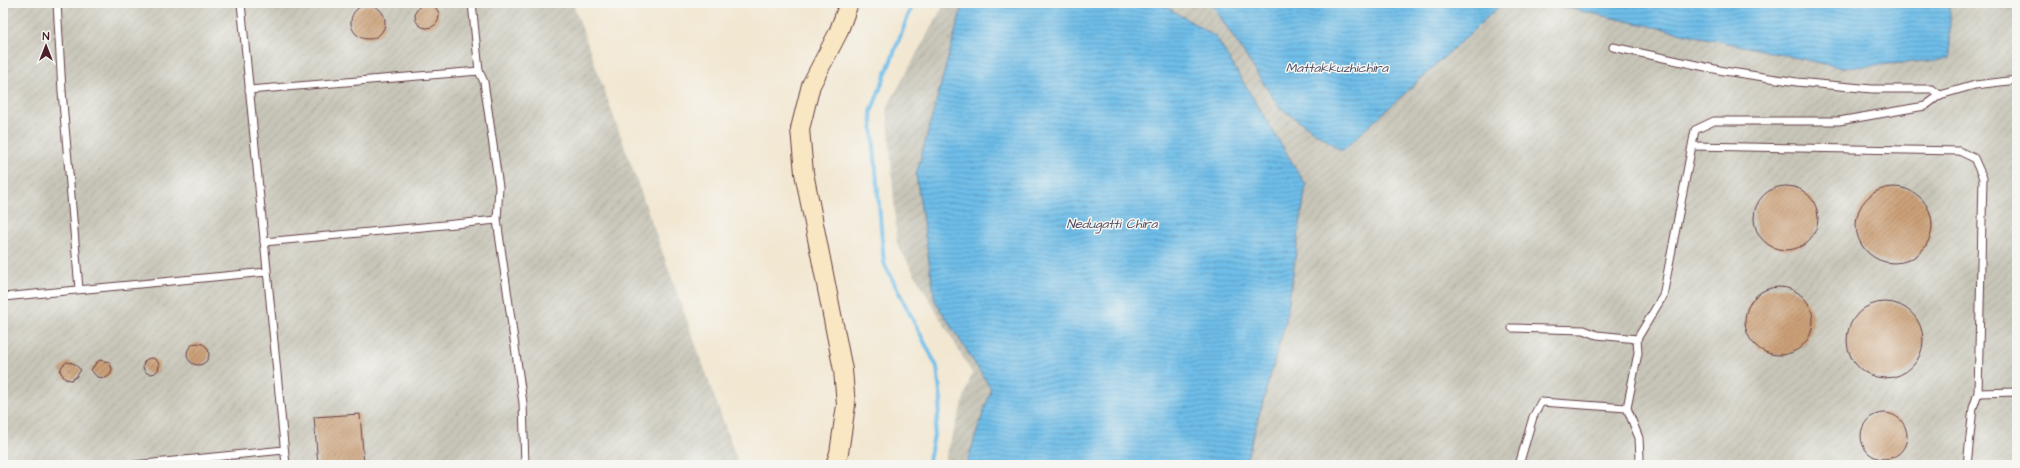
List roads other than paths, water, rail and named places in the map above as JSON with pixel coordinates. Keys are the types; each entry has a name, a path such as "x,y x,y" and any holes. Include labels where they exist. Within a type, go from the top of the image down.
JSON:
{"main road":[{"path":"835,465 839,453 846,405 844,370 804,173 800,129 810,85 838,33 850,3"}],"lane":[{"path":"57,3 79,289"},
{"path":"241,3 286,465"},
{"path":"472,3 479,70 484,82 499,187 497,220 523,403 525,465"},
{"path":"1613,47 1724,70 1797,82 1872,89 1932,89 1940,95"},
{"path":"249,90 479,70"},
{"path":"1637,465 1640,458 1639,438 1627,408 1638,352 1637,339 1663,296 1695,130 1714,121 1839,121 1925,106 1940,95 1975,85 2017,80"},
{"path":"1693,146 1959,151 1974,158 1983,178 1978,393 1973,408 1967,465"},
{"path":"264,242 497,220"},
{"path":"3,297 267,272"},
{"path":"1512,328 1584,330 1597,335 1637,339"},
{"path":"1978,393 2017,392"},
{"path":"1519,465 1533,417 1541,402 1627,408"},
{"path":"134,465 284,450"}],"water":[{"name":"Nedugatti Chira","path":"963,3 1160,3 1216,37 1306,185 1286,321 1245,465 966,465 991,389 935,301 916,175"},
{"name":"Mattakkuzhichira","path":"1211,3 1503,3 1342,151 1279,107"},
{"path":"1544,3 1950,3 1950,59 1843,68"}],"waterway":[{"path":"913,3 871,112 884,263 937,367 941,401 928,465"}]}
